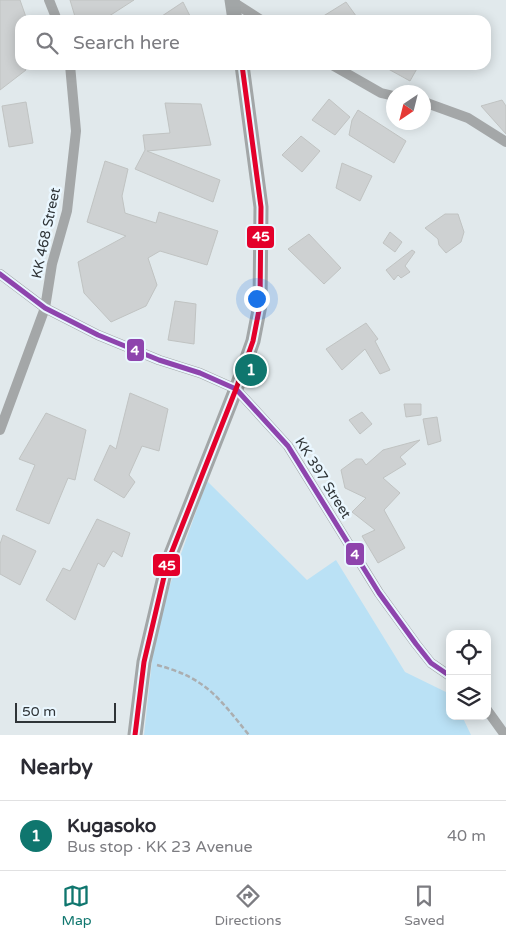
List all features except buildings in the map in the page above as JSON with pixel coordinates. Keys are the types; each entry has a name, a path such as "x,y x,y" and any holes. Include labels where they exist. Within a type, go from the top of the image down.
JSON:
{"main road":[{"path":"232,1 234,15"},
{"path":"135,735 144,662 167,564 236,389 253,341 260,305 261,207 243,70"}],"street":[{"path":"49,0 55,15"},
{"path":"232,1 253,15"},
{"name":"KK 468 Street","path":"0,430 44,308 52,264 67,211 76,131 70,70"},
{"path":"341,70 386,94"},
{"path":"431,105 468,118 506,142"},
{"name":"KK 397 Street","path":"0,274 44,308 98,335 160,360 200,373 236,389 288,446 379,593 431,663 449,675"},
{"path":"491,714 505,735"}],"path":[{"path":"144,662 192,676 204,684 217,696 249,735"}],"shaded area":[{"path":"207,481 307,580 336,560 405,672 446,692 446,720 464,720 471,735 144,735 156,624"}],"transit line":[{"name":"45","path":"135,735 144,662 167,564 236,389 253,341 260,305 261,207 243,70"},
{"name":"4","path":"0,274 45,308 98,335 159,360 200,373 236,389 288,446 379,593 431,663 449,675"}],"place":[{"name":"Kugasoko","path":"251,370"}]}
